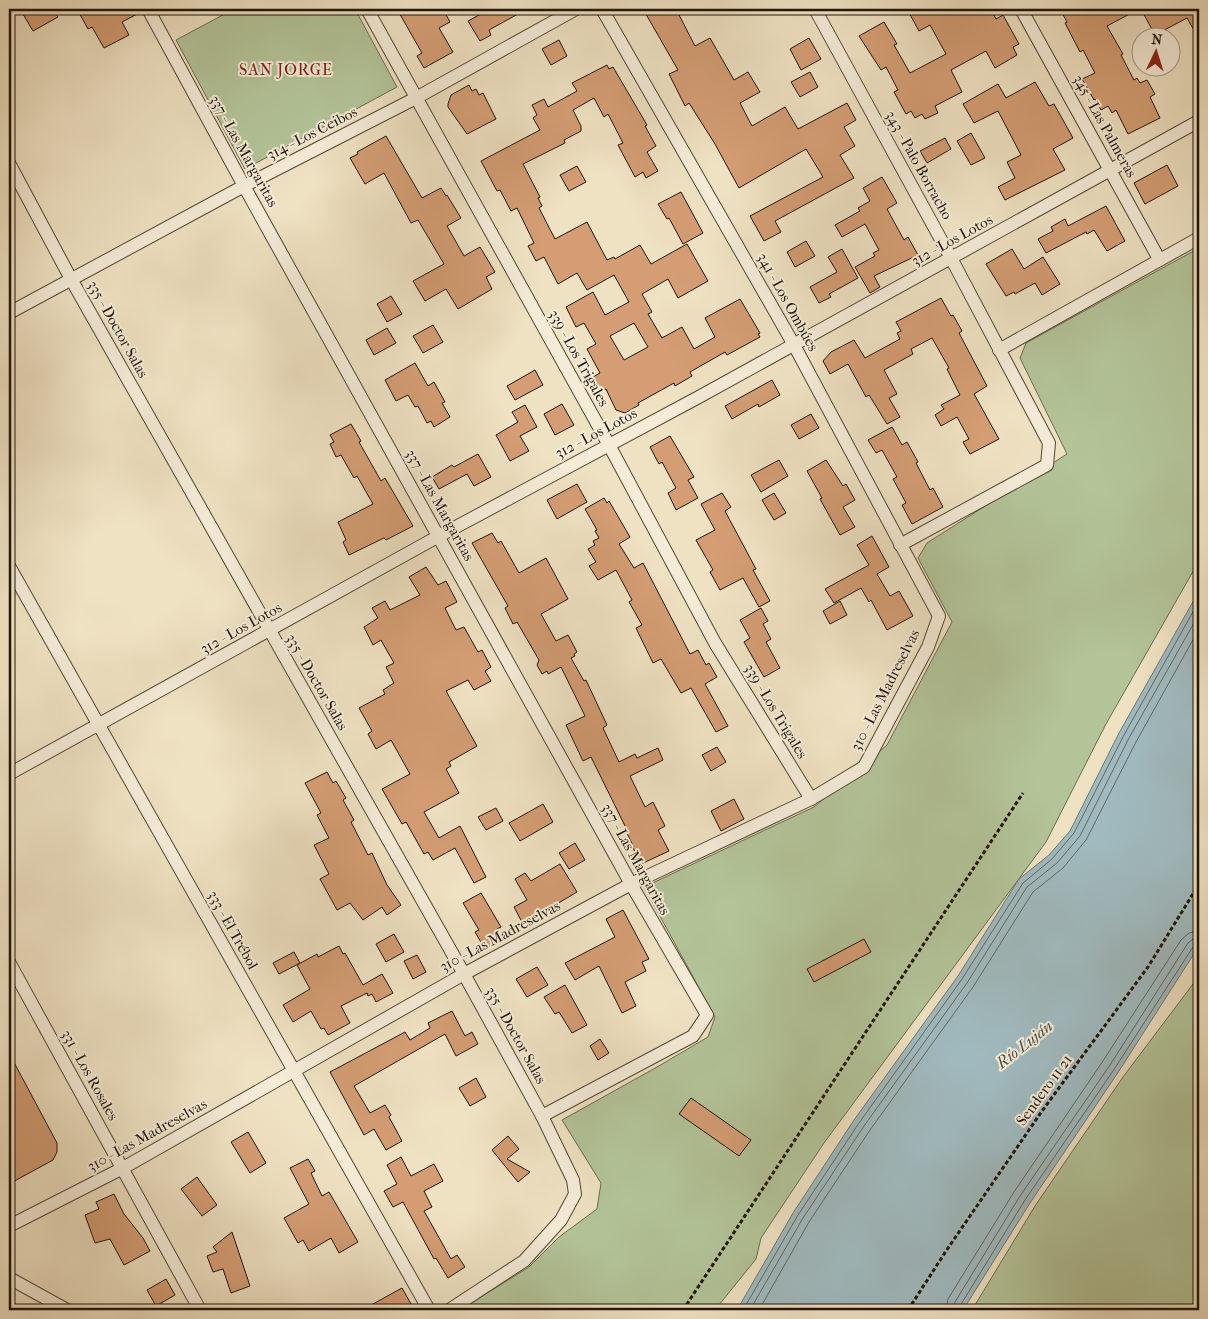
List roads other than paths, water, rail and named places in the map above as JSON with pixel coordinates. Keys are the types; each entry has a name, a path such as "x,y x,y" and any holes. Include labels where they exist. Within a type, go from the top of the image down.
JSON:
{"street":[{"name":"337 - Las Margaritas","path":"148,9 631,884 707,1015 693,1036 542,1116"},
{"name":"339 - Los Trigales","path":"367,9 609,445 715,643 811,799"},
{"name":"314 - Los Ceibos","path":"9,313 244,186 416,98 576,9"},
{"name":"341 - Los Ombúes","path":"602,9 794,345 939,616"},
{"name":"343 - Palo Borracho","path":"815,9 952,258 1049,443 1047,465 900,545"},
{"name":"345 - Las Palmeras","path":"1021,9 1159,259"},
{"name":"312 - Los Lotos","path":"9,774 439,536 794,345 1199,121"},
{"name":"335 - Doctor Salas","path":"9,163 71,279 464,974 542,1116 573,1180 575,1194 561,1220 524,1261 448,1310"},
{"path":"999,350 1199,238"},
{"name":"333 - El Trébol","path":"9,566 292,1071 429,1310"},
{"name":"310 - Las Madreselvas","path":"9,1226 123,1168 464,974 631,884 811,799 864,767 928,647 939,616"},
{"name":"331 - Los Rosales","path":"9,962 200,1310"},
{"path":"9,1278 67,1310"}],"water":[{"name":"Río Luján","path":"1199,591 1199,943 1119,1071 1030,1203 963,1310 737,1310 793,1213 854,1120 958,976 1019,879 1049,855 1070,831 1119,733"}],"district":[{"name":"SAN JORGE","path":"286,69"}]}
